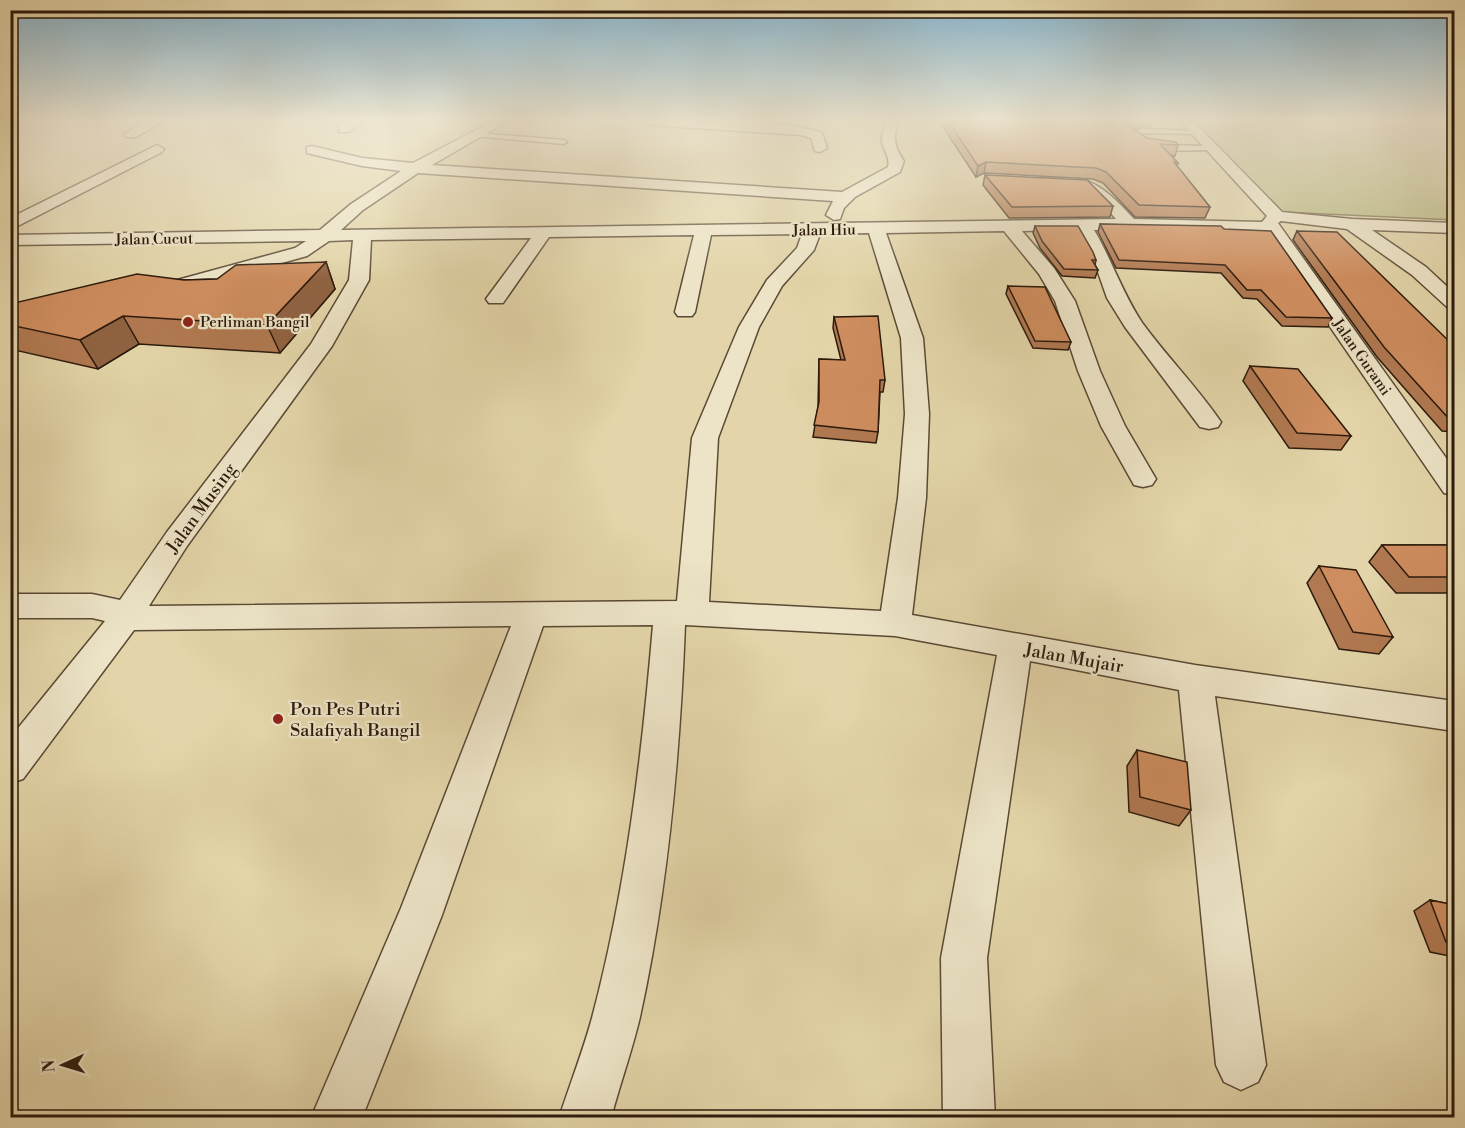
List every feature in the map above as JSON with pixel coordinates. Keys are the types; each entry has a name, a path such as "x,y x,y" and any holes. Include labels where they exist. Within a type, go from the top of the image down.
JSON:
{"street":[{"path":"10,225 109,174"},
{"path":"147,294 301,252 322,238 357,207 407,174"},
{"path":"498,174 843,197"},
{"path":"842,230 834,222 834,210 843,197 886,174"},
{"name":"Jalan Gurami","path":"1233,174 1274,222 1455,487"},
{"path":"1042,182 1078,183 1096,188 1129,224"},
{"name":"Jalan Hiu","path":"322,238 1274,222 1455,228"},
{"path":"1352,224 1419,271 1455,303"},
{"path":"1083,225 1102,258 1118,298 1135,327 1209,422"},
{"path":"1010,226 1047,272 1065,301 1089,371 1113,426 1143,479"},
{"path":"876,229 912,338 917,414 912,498 895,624"},
{"path":"585,1118 621,993 648,830 667,670 681,613 705,438 749,327 774,285 805,250 812,231"},
{"path":"685,312 703,232"},
{"path":"496,299 543,233"},
{"name":"Jalan Musing","path":"12,763 125,618 177,539 321,346 359,280 362,263 362,236"},
{"name":"Jalan Cucut","path":"10,240 322,238"},
{"path":"10,606 92,606 108,608 125,618"},
{"name":"Jalan Mujair","path":"125,618 681,613 895,624 1195,680 1455,716"},
{"path":"336,1118 420,915 531,615"},
{"path":"969,1118 964,958 1015,647"},
{"path":"1195,680 1241,1065"}],"green space":[{"path":"1243,174 1454,174 1454,220 1281,212"}],"building":[{"path":"1108,174 1183,174 1210,207 1139,205"},
{"path":"985,175 1087,180 1113,206 1012,207"},
{"path":"1100,224 1221,226 1224,229 1271,231 1332,318 1286,317 1261,290 1247,290 1225,265 1119,260"},
{"path":"1035,226 1078,226 1093,252 1096,260 1092,260 1098,270 1064,269 1042,241"},
{"path":"1297,231 1337,232 1455,347 1455,420 1450,420 1384,347"},
{"path":"326,262 267,325 123,316 80,340 10,325 10,304 137,274 184,280 217,279 236,265"},
{"path":"1008,286 1045,287 1071,342 1035,341"},
{"path":"878,316 885,380 880,380 878,432 814,425 819,402 819,359 845,360 834,317"},
{"path":"1250,366 1298,369 1351,436 1297,433"},
{"path":"1382,545 1455,545 1455,577 1409,577"},
{"path":"1319,566 1356,570 1393,637 1353,632"},
{"path":"1137,750 1187,762 1191,810 1140,797"},
{"path":"1430,900 1455,905 1455,943 1446,942"}],"place":[{"name":"Perliman Bangil","path":"188,322"},
{"name":"Pon Pes Putri Salafiyah Bangil","path":"278,719"}]}
